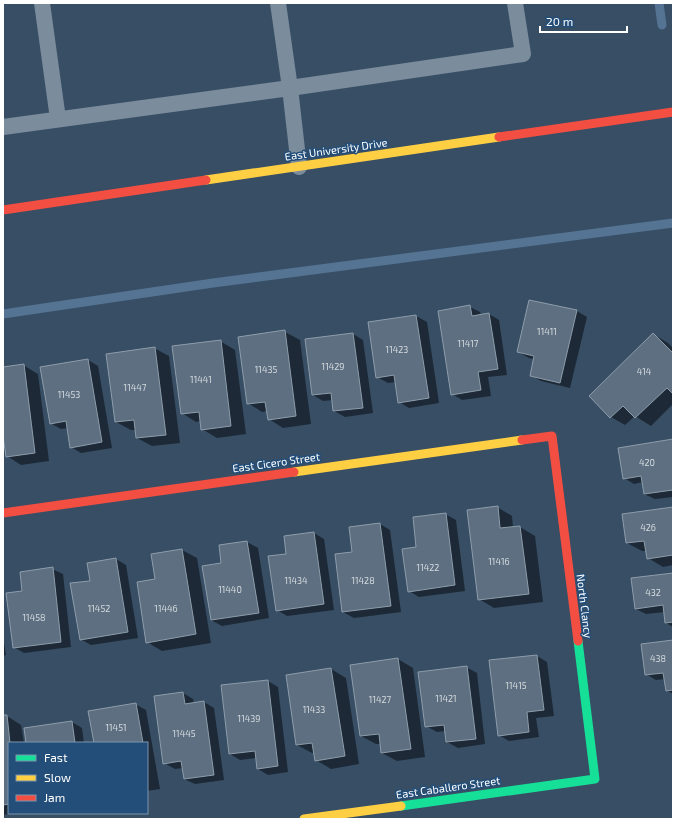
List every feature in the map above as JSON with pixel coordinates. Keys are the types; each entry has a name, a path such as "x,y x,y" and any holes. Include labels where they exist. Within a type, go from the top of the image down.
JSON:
{"street":[{"name":"East University Drive","path":"3,210 673,112"},
{"name":"East Cicero Street","path":"3,513 552,436"},
{"name":"North Clancy","path":"552,436 595,779"},
{"name":"East Caballero Street","path":"304,819 595,779"}],"lane":[{"path":"42,3 58,119"},
{"path":"278,3 299,167"},
{"path":"3,127 290,88 523,54 515,3"}],"building":[{"path":"529,300 577,310 560,383 530,376 534,356 517,352"},
{"path":"470,305 472,316 489,313 498,369 478,372 481,390 451,395 438,311"},
{"path":"416,315 429,398 398,403 394,375 376,378 368,322"},
{"path":"285,330 296,416 268,420 265,402 247,404 238,337"},
{"path":"353,333 363,408 333,411 331,393 312,395 305,339"},
{"path":"653,333 673,353 673,394 667,388 635,418 623,406 610,418 589,396"},
{"path":"221,340 231,426 201,430 199,412 181,414 172,346"},
{"path":"155,347 166,435 136,438 134,420 115,422 106,354"},
{"path":"88,359 102,442 70,448 66,421 50,424 40,367"},
{"path":"24,364 35,453 6,457 3,435 3,367"},
{"path":"673,439 673,490 644,494 641,476 623,479 618,448"},
{"path":"498,506 500,528 520,526 529,594 478,600 467,510"},
{"path":"673,507 673,555 647,559 644,541 626,543 622,514"},
{"path":"446,513 455,585 408,592 402,549 416,547 413,517"},
{"path":"380,523 391,606 342,612 335,554 352,552 349,527"},
{"path":"314,532 324,604 276,611 268,556 286,554 284,536"},
{"path":"247,541 259,613 211,620 202,566 221,563 219,545"},
{"path":"182,549 196,634 146,643 137,582 155,579 151,554"},
{"path":"116,558 128,632 80,640 70,583 90,581 87,563"},
{"path":"53,567 61,642 13,648 6,593 22,591 20,572"},
{"path":"673,573 673,622 665,623 663,605 635,609 631,578"},
{"path":"673,640 673,690 666,691 663,673 645,675 641,644"},
{"path":"537,655 544,710 527,712 529,732 498,736 489,660"},
{"path":"398,658 411,749 381,753 379,734 360,736 350,665"},
{"path":"467,666 476,739 446,742 444,725 425,727 418,672"},
{"path":"331,668 345,756 315,761 312,743 296,745 286,675"},
{"path":"268,680 278,766 257,769 255,751 229,754 221,685"},
{"path":"183,692 185,704 204,701 214,775 184,779 181,761 163,764 154,696"},
{"path":"136,703 143,742 94,742 88,711"},
{"path":"3,715 7,715 10,742 8,742 8,804 3,805"},
{"path":"72,721 75,742 26,742 24,728"}],"waterway":[{"path":"659,3 662,25"},
{"path":"3,314 213,283 673,223"}],"traffic: fast":[{"path":"401,806 595,779 578,641"}],"traffic: slow":[{"path":"206,180 499,137"},
{"path":"294,472 522,440"},
{"path":"304,819 401,806"}],"traffic: jam":[{"path":"499,137 673,112"},
{"path":"3,210 206,180"},
{"path":"522,440 552,436 578,641"},
{"path":"3,513 294,472"}]}
